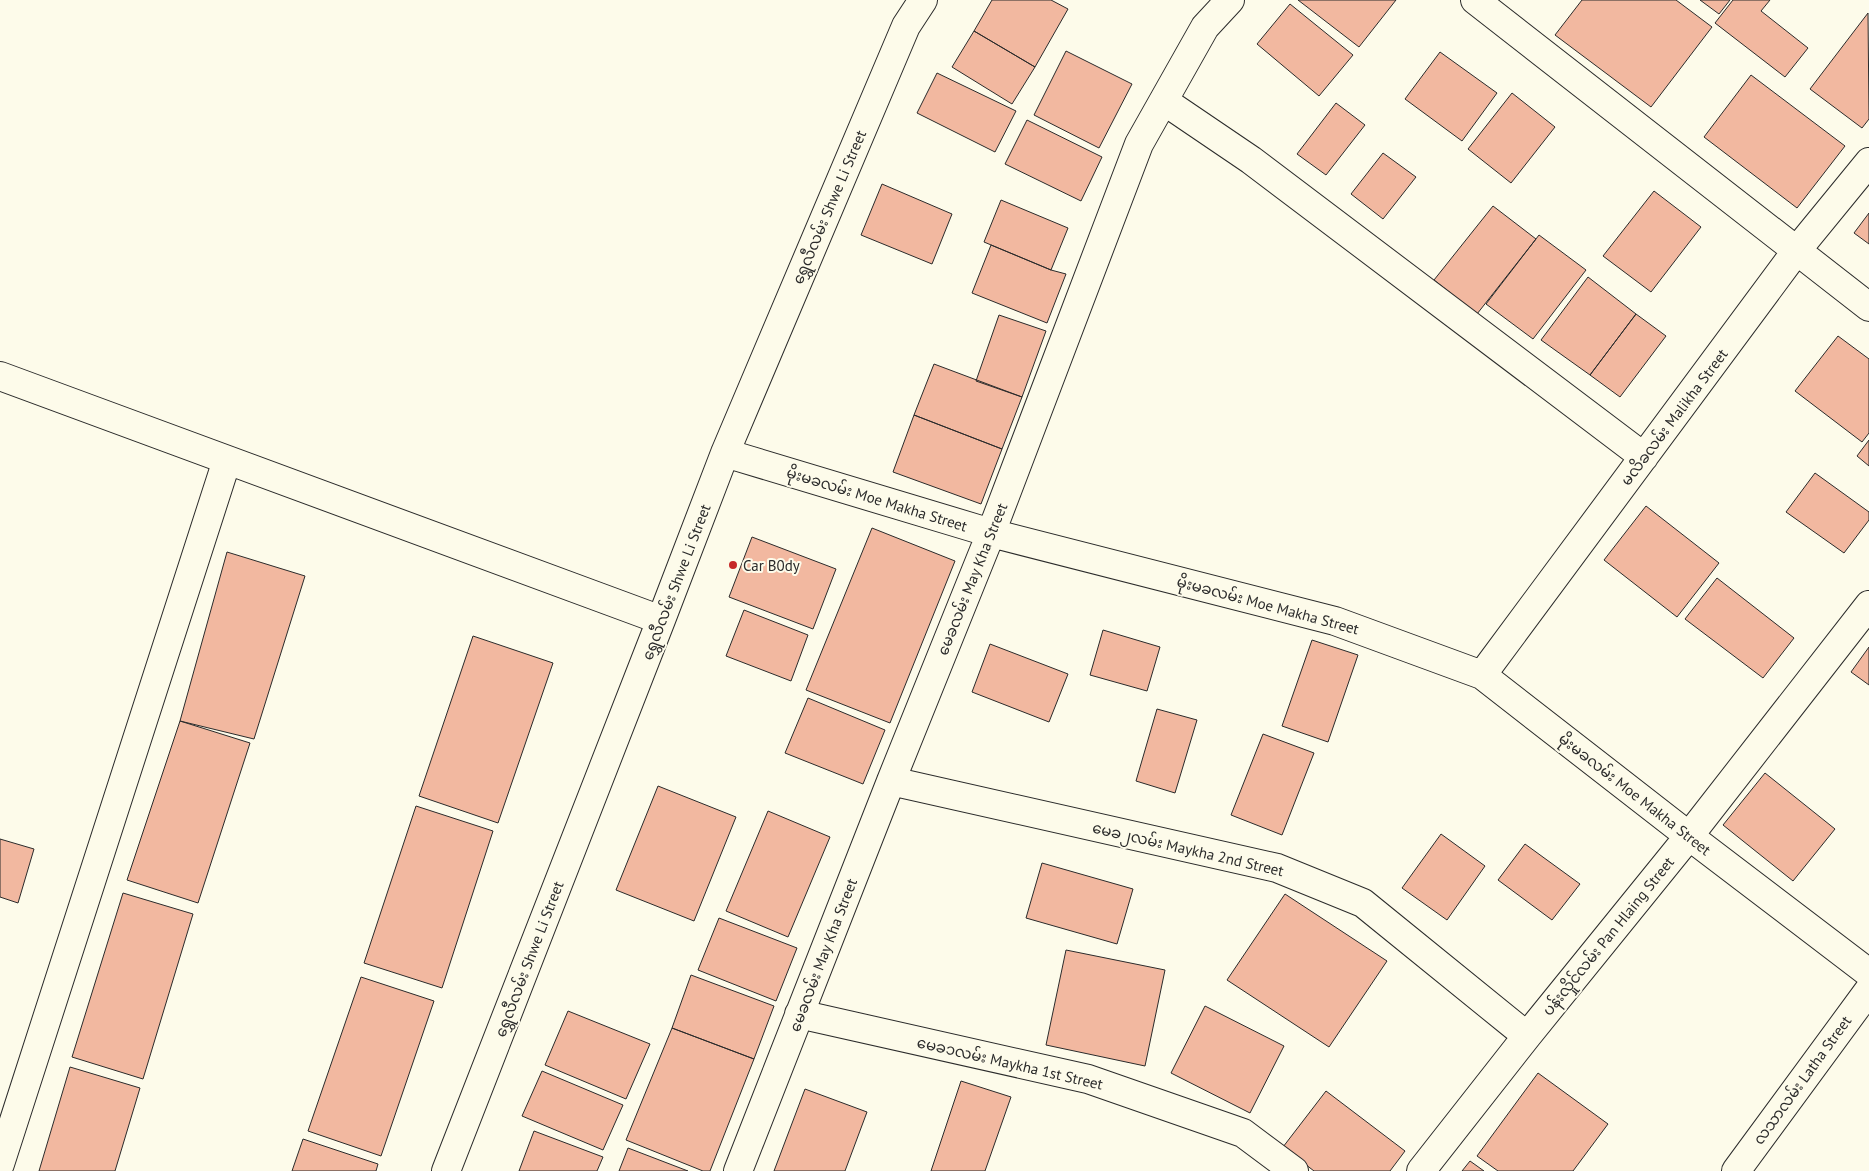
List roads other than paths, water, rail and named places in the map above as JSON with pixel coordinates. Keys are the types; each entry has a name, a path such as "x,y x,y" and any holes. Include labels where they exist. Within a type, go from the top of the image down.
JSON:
{"street":[{"name":"ရွှေလီလမ်း Shwe Li Street","path":"446,1171 662,620 725,453 906,26 923,0"},
{"name":"မေခလမ်း May Kha Street","path":"738,1171 891,781 991,533 1139,144 1205,27 1230,0"},
{"path":"1475,0 1869,307"},
{"path":"1164,101 1250,160 1644,457"},
{"name":"မလိခလမ်း Malikha Street","path":"1482,674 1798,250 1869,162"},
{"path":"0,376 662,620"},
{"name":"မိုးမခလမ်း Moe Makha Street","path":"725,453 991,533 1335,620 1482,674 1689,836 1869,973"},
{"path":"0,1164 227,460"},
{"name":"ပန်းလှိုင်လမ်း Pan Hlaing Street","path":"1421,1171 1527,1036 1689,836 1869,605"},
{"name":"မေခ၂လမ်း Maykha 2nd Street","path":"891,781 1277,868 1363,903 1527,1036"},
{"name":"လသာလမ်း Latha Street","path":"1736,1171 1869,990"},
{"name":"မေခ၁လမ်း Maykha 1st Street","path":"800,1014 1088,1079 1243,1133 1294,1171"}],"place":[{"name":"Car B0dy","path":"733,565"}]}
